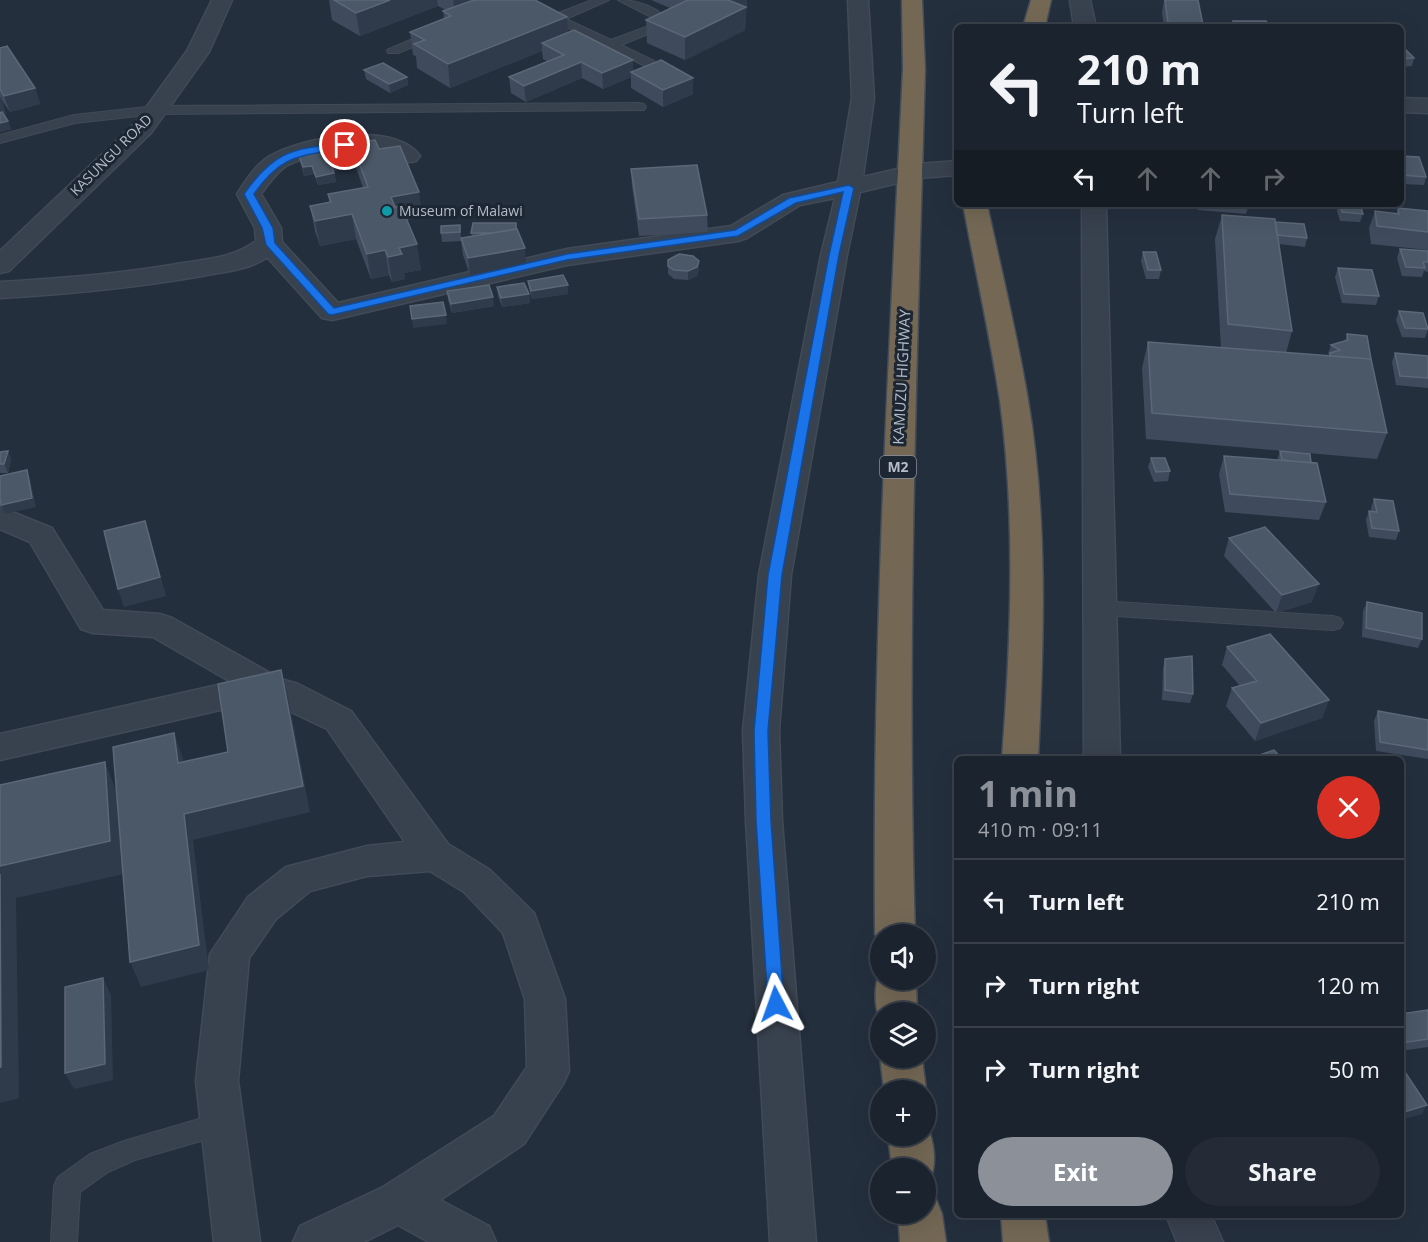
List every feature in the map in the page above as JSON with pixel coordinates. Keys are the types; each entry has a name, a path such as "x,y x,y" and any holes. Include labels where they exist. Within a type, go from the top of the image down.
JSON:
{"highway":[{"name":"KAMUZU HIGHWAY","path":"895,924 892,661 895,530 914,69 912,0"},
{"path":"1035,24 1041,0"},
{"path":"976,207 1014,401 1027,538 1024,697 1020,756"},
{"path":"1023,1218 1026,1242"},
{"path":"921,1224 923,1242"}],"street":[{"name":"KASUNGU ROAD","path":"0,265 143,128 198,52 222,0"},
{"path":"793,1242 764,832 761,731 775,575 834,255 849,188 863,98 858,0"},
{"path":"1080,0 1084,24"},
{"path":"1404,105 1428,106"},
{"path":"408,156 389,144 364,143 327,146 297,153 279,161 263,173 249,194 268,228 269,243 332,312 567,257 738,233 792,200 910,173 954,168"},
{"path":"1094,207 1102,756"},
{"path":"0,290 100,284 157,276 223,264 252,256 269,243"},
{"path":"0,517 41,535 93,621 160,626 272,690 286,693 339,720 435,855 477,881 520,925 544,999 548,1071 509,1130 399,1202 316,1242"},
{"path":"0,747 229,695 272,690"},
{"path":"237,1242 217,1081 230,954 262,908 299,878 367,861 435,855"},
{"path":"399,1202 472,1242"},
{"path":"1189,1218 1200,1242"}],"lane":[{"path":"556,18 603,0"},
{"path":"610,45 664,25 660,17 624,0"},
{"path":"516,2 556,18 649,64"},
{"path":"393,50 446,29"},
{"path":"0,139 74,119 156,110 639,107"},
{"path":"1100,608 1333,623"},
{"path":"64,1242 67,1186 99,1163 134,1149 223,1124"}],"building":[{"path":"334,0 390,0 356,13"},
{"path":"474,0 535,0 567,17 448,64 414,44 425,40 410,32 451,16 443,11"},
{"path":"688,0 728,0 746,7 685,37 646,20"},
{"path":"1165,0 1198,0 1203,24 1168,23"},
{"path":"1233,21 1266,21 1268,24 1234,24"},
{"path":"574,30 633,60 602,73 581,62 524,86 509,77 564,55 542,43"},
{"path":"7,46 35,88 4,96 0,89 0,48"},
{"path":"1404,48 1414,58 1404,59"},
{"path":"661,60 693,78 663,90 631,72"},
{"path":"383,63 407,77 389,84 364,70"},
{"path":"2,112 8,121 0,123 0,113"},
{"path":"375,140 379,149 400,146 419,192 391,197 395,207 401,206 417,244 399,248 402,254 388,257 385,250 367,254 352,214 315,221 310,206 331,202 328,194 368,187 352,144"},
{"path":"352,147 354,159 331,163 334,173 316,177 312,166 303,167 299,156"},
{"path":"1404,156 1419,157 1426,177 1404,175"},
{"path":"697,165 707,215 639,219 631,169"},
{"path":"1341,207 1361,207 1363,214 1342,212"},
{"path":"1398,208 1428,211 1428,232 1377,226 1375,211 1399,214"},
{"path":"1222,215 1275,219 1292,331 1228,324"},
{"path":"1275,222 1304,224 1307,238 1277,235"},
{"path":"473,223 516,223 516,229 471,233"},
{"path":"460,225 460,232 441,233 441,226"},
{"path":"517,229 525,248 468,258 461,238"},
{"path":"1400,249 1428,251 1428,262 1423,262 1425,268 1406,267"},
{"path":"1143,252 1156,252 1161,270 1148,270"},
{"path":"679,254 693,256 699,261 697,267 688,271 674,270 668,266 668,260"},
{"path":"1338,268 1372,270 1379,296 1344,294"},
{"path":"563,275 568,285 531,291 528,281"},
{"path":"524,283 529,294 501,298 497,287"},
{"path":"489,285 493,297 451,304 447,291"},
{"path":"443,302 446,315 412,319 410,306"},
{"path":"1399,311 1423,313 1428,329 1405,328"},
{"path":"1347,334 1367,336 1371,359 1330,356 1330,353 1340,350 1331,345 1348,340"},
{"path":"1148,342 1371,359 1387,433 1152,413"},
{"path":"1395,353 1428,356 1428,378 1400,376"},
{"path":"8,451 4,464 0,464 0,452"},
{"path":"1280,451 1310,454 1311,463 1282,460"},
{"path":"1224,456 1317,463 1326,502 1230,494"},
{"path":"1151,458 1165,458 1170,471 1156,472"},
{"path":"27,470 32,498 1,505 0,476"},
{"path":"1374,499 1393,501 1399,531 1372,528 1369,511 1377,512"},
{"path":"145,521 160,577 118,589 104,531"},
{"path":"1265,527 1319,584 1282,595 1229,538"},
{"path":"1367,602 1422,613 1422,639 1366,628"},
{"path":"1270,634 1329,700 1261,723 1232,688 1257,681 1227,647"},
{"path":"1192,656 1193,694 1165,690 1165,659"},
{"path":"281,670 303,786 184,814 199,945 130,962 113,747 174,733 178,763 228,752 218,684"},
{"path":"1378,711 1428,720 1428,750 1380,742"},
{"path":"1274,750 1279,756 1257,756"},
{"path":"105,762 110,841 0,866 0,785"},
{"path":"0,874 1,1067 0,1067"},
{"path":"103,978 105,1064 65,1073 65,987"},
{"path":"1428,1010 1428,1039 1404,1043 1404,1014"},
{"path":"1404,1070 1427,1105 1404,1112"}],"place":[{"name":"Museum of Malawi","path":"387,211"}],"route":[{"path":"345,145 327,146 297,153 279,161 263,173 249,194 268,228 269,243 332,312 567,257 738,233 792,200 849,188 834,255 775,575 761,731 764,821 776,1004"}]}
